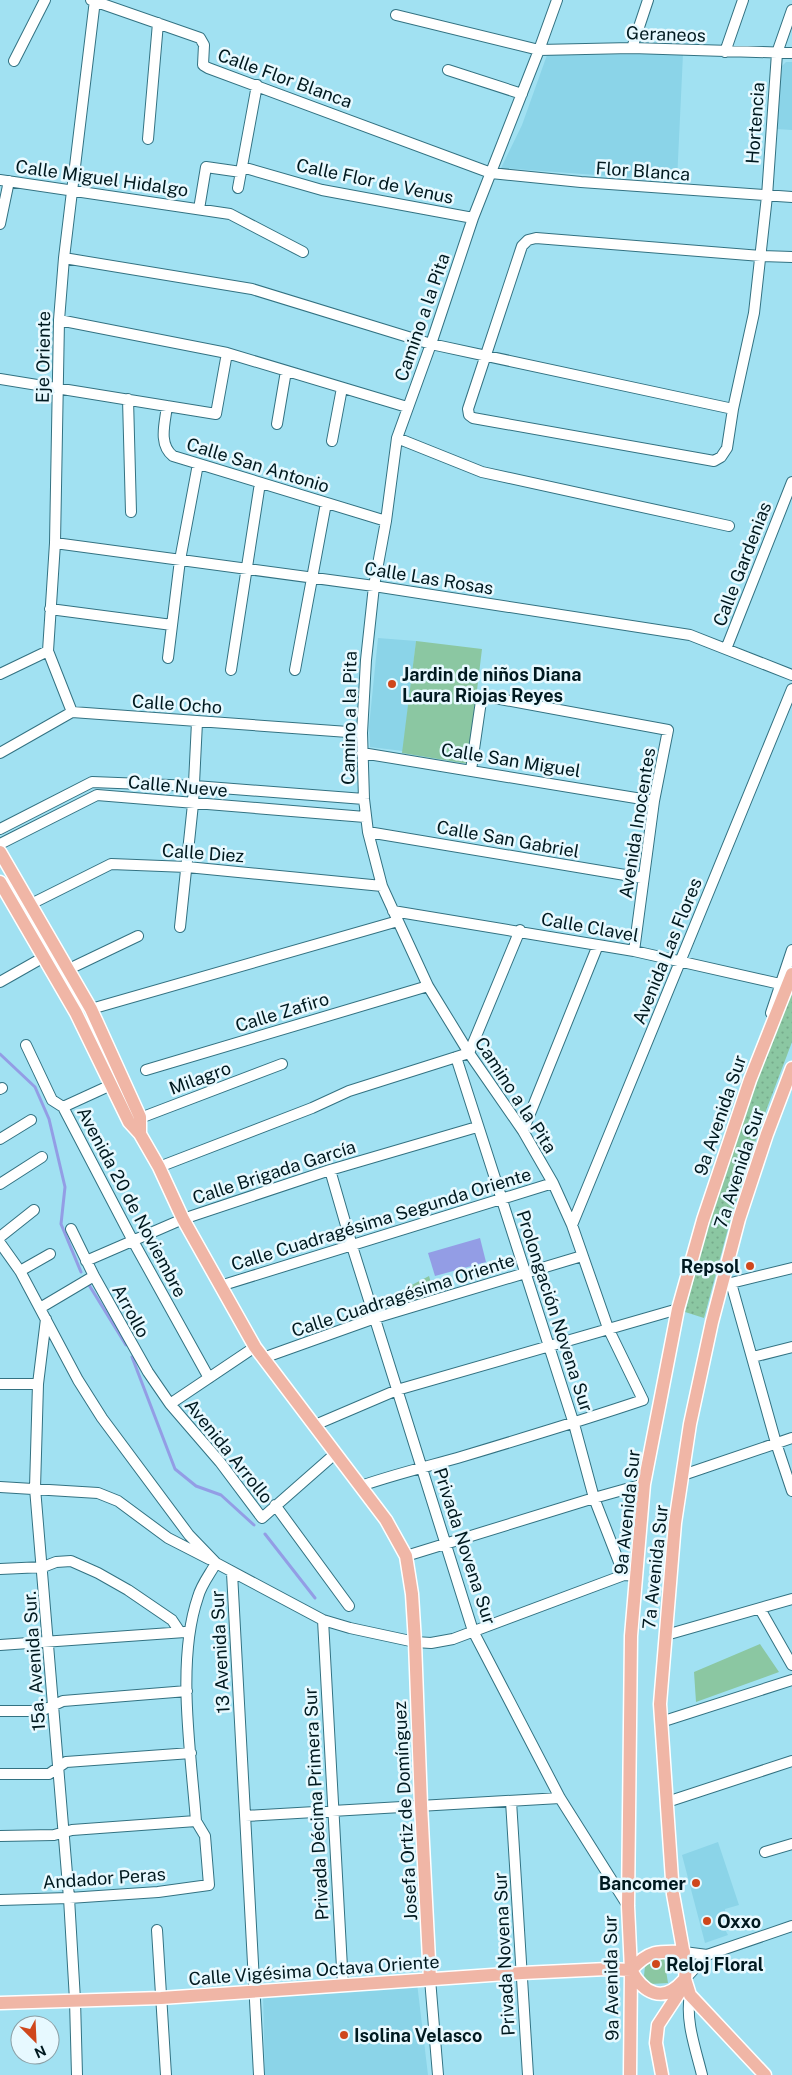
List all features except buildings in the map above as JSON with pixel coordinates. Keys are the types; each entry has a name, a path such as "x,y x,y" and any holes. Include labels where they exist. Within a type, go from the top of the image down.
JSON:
{"main road":[{"path":"0,852 91,1009 140,1134 159,1166 183,1219 254,1347 362,1486 386,1520 406,1556"},
{"path":"0,882 76,1013 111,1085 135,1120"},
{"name":"9a Avenida Sur","path":"630,2075 631,1970 628,1906 632,1636 644,1484 657,1409 678,1309 703,1220 736,1118 792,974"},
{"name":"7a Avenida Sur","path":"662,2075 656,2043 658,2025 681,1990 685,1979 684,1952 673,1894 661,1722 661,1677 675,1524 690,1424 712,1322 728,1282 744,1203 792,1068"},
{"name":"Josefa Ortiz de Domínguez","path":"406,1556 412,1594 415,1642 430,1979"},
{"path":"684,1952 657,1951 644,1958 631,1970 642,1986 653,1993 667,1993 680,1986 685,1979"},
{"name":"Calle Vigésima Octava Oriente","path":"0,2003 161,1998 522,1973 607,1969 631,1970"},
{"path":"685,1979 690,1995 765,2075"}],"street":[{"path":"14,61 45,0"},
{"name":"Camino a la Pita","path":"557,0 540,50 473,218 431,344 396,438 386,520 374,586 366,660 362,733 364,799 368,832 382,886 398,922 428,986 469,1053 523,1131 553,1183 572,1225 608,1328 644,1400"},
{"path":"632,48 648,0"},
{"path":"725,52 743,0"},
{"name":"Calle Flor Blanca","path":"94,1 200,38 204,45 203,65 208,68 491,173"},
{"name":"Eje Oriente","path":"72,712 48,651 55,543 59,320 64,258 94,1"},
{"name":"Hortencia","path":"485,357 468,409 469,415 473,418 714,461 721,457 727,448 733,409 754,313 767,196 777,53 792,10"},
{"name":"Geraneos","path":"396,15 540,50 632,48 792,53"},
{"path":"148,138 158,23"},
{"path":"448,70 522,94"},
{"path":"238,188 257,85"},
{"name":"Calle Flor de Venus","path":"199,209 206,167 241,169 322,190 473,218"},
{"name":"Flor Blanca","path":"491,173 581,182 792,197"},
{"path":"0,224 4,181"},
{"name":"Calle Miguel Hidalgo","path":"4,181 230,214 303,252"},
{"path":"485,357 522,246 528,240 536,238 792,257"},
{"path":"64,258 252,289 431,344 733,409"},
{"path":"59,320 227,353 407,407"},
{"path":"0,379 59,387 216,414 227,353"},
{"path":"277,424 286,371"},
{"path":"332,440 342,388"},
{"path":"128,399 131,512"},
{"name":"Calle San Antonio","path":"167,406 163,441 167,451 173,456 386,520"},
{"path":"396,438 482,472 729,526"},
{"path":"168,658 180,560 198,464"},
{"path":"231,670 260,483"},
{"name":"Calle Gardenias","path":"726,649 791,488"},
{"path":"296,670 311,578 326,503"},
{"name":"Calle Las Rosas","path":"55,543 374,586 690,635 792,675"},
{"path":"50,609 172,625"},
{"path":"0,674 48,651"},
{"name":"Avenida Las Flores","path":"572,1225 792,689"},
{"name":"Avenida Inocentes","path":"471,770 480,701 484,697 489,696 668,730 654,801 634,951"},
{"path":"0,753 72,712"},
{"name":"Calle Ocho","path":"72,712 362,733"},
{"path":"180,927 195,786 198,722"},
{"name":"Calle San Miguel","path":"362,753 654,801"},
{"name":"Calle Nueve","path":"0,829 92,782 195,786 364,799"},
{"name":"Calle Nueve","path":"0,844 97,796 366,818"},
{"name":"Calle San Gabriel","path":"368,832 643,878"},
{"name":"Calle Diez","path":"30,904 111,864 187,867 382,886"},
{"name":"Calle Clavel","path":"393,910 520,930 634,951 780,984"},
{"path":"91,1009 398,922"},
{"path":"159,1166 312,1108 349,1091 469,1053 520,930"},
{"path":"68,969 138,936"},
{"path":"523,1131 598,945"},
{"path":"760,1056 780,984 792,950"},
{"path":"0,982 44,958"},
{"name":"Calle Zafiro","path":"146,1070 428,986"},
{"name":"Avenida 20 de Noviembre","path":"26,1045 52,1100 63,1107 133,1241 209,1378"},
{"name":"Prolongación Novena Sur","path":"456,1057 574,1424 594,1498 624,1575"},
{"name":"Milagro","path":"135,1120 282,1064"},
{"path":"63,1107 111,1085"},
{"path":"0,1139 31,1120"},
{"name":"Calle Brigada García","path":"86,1261 183,1219 330,1170 477,1127"},
{"path":"0,1184 42,1156"},
{"name":"Privada Novena Sur","path":"330,1170 352,1246 474,1631 560,1798 628,1906"},
{"name":"Calle Cuadragésima Segunda Oriente","path":"220,1286 553,1183"},
{"path":"0,1237 34,1210"},
{"name":"Arrollo","path":"71,1229 86,1261 133,1347 170,1404"},
{"name":"13 Avenida Sur","path":"0,1243 20,1271 78,1380 102,1418 189,1535 216,1563 232,1573 259,2075"},
{"path":"20,1271 50,1254"},
{"name":"Calle Cuadragésima Oriente","path":"263,1358 376,1318 582,1256"},
{"path":"792,1268 728,1282 753,1357 776,1443 792,1491"},
{"path":"40,1308 94,1276"},
{"path":"315,1426 397,1390 678,1309"},
{"name":"15a. Avenida Sur.","path":"46,1319 38,1384 35,1488 69,1898 77,2075"},
{"path":"170,1404 254,1347"},
{"path":"753,1357 792,1348"},
{"path":"0,1384 38,1384"},
{"path":"362,1486 394,1474 423,1468 574,1424 644,1400 657,1409"},
{"name":"Avenida Arrollo","path":"170,1404 220,1462 262,1518 275,1505"},
{"path":"683,1475 792,1438"},
{"path":"336,1453 275,1505 349,1606"},
{"path":"406,1556 644,1484"},
{"path":"0,1487 98,1493 118,1501 168,1538 216,1563 198,1595 184,1632 196,1821 54,1834 0,1836"},
{"path":"0,1569 43,1567 56,1562 71,1561 98,1573 128,1590 172,1620 184,1632"},
{"path":"232,1573 322,1620 415,1642 453,1639 624,1575 637,1576"},
{"path":"666,1635 792,1599"},
{"path":"760,1609 792,1665"},
{"name":"Privada Décima Primera Sur","path":"322,1620 343,1986"},
{"path":"0,1645 184,1632"},
{"path":"661,1722 792,1680"},
{"path":"0,1711 41,1711 63,1700 187,1691"},
{"path":"0,1774 49,1774 66,1762 191,1753"},
{"path":"667,1802 792,1761"},
{"path":"245,1816 560,1798"},
{"name":"Privada Novena Sur","path":"511,1801 528,2075"},
{"name":"Andador Peras","path":"0,1900 158,1892 209,1885 205,1836 196,1821"},
{"path":"765,1852 792,1844"},
{"path":"684,1952 707,1955 792,1926"},
{"path":"157,1930 166,2075"},
{"path":"685,1979 707,1955"},
{"path":"430,1979 438,2075"},
{"path":"690,1995 689,2017 702,2075"}],"shaded area":[{"path":"683,54 677,181 501,168 522,125 547,55"},
{"path":"786,62 792,62 792,130 776,129 782,66"},
{"name":"Jardin de niños Diana Laura Riojas Reyes","path":"378,638 416,641 403,751 370,747 369,727"},
{"path":"480,1238 486,1262 435,1276 428,1253"},
{"path":"718,1842 739,1905 725,1909 726,1917 719,1918 728,1935 705,1943 682,1855"},
{"name":"Isolina Velasco","path":"417,1983 428,2075 265,2075 263,1994"}],"green space":[{"path":"416,641 482,649 468,764 402,753"},
{"path":"792,990 792,1042 761,1124 733,1210 704,1318 685,1312 713,1205 761,1064"},
{"path":"429,1276 435,1296 408,1303 406,1288"},
{"path":"760,1644 779,1672 696,1702 694,1672"},
{"path":"664,1958 668,1983 651,1984 644,1976 645,1966 653,1960"}],"waterway":[{"path":"0,1054 35,1087 49,1119 65,1187 61,1224 81,1272"},
{"path":"89,1285 126,1345"},
{"path":"132,1357 175,1469 196,1486 221,1495 254,1525"},
{"path":"265,1534 315,1598"}],"place":[{"name":"Jardin de niños Diana Laura Riojas Reyes","path":"392,684"},
{"name":"Repsol","path":"750,1266"},
{"name":"Bancomer","path":"696,1883"},
{"name":"Oxxo","path":"707,1921"},
{"name":"Reloj Floral","path":"656,1964"},
{"name":"Isolina Velasco","path":"344,2035"}]}
